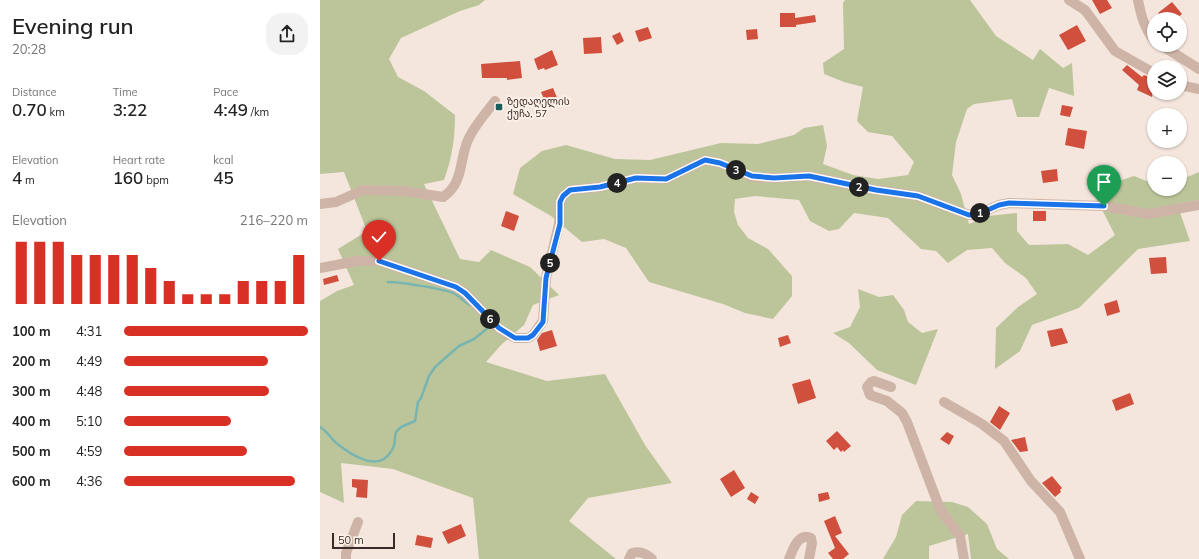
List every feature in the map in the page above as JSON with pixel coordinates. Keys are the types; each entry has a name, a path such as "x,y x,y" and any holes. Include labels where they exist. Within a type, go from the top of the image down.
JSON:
{"street":[{"path":"1069,0 1085,10 1115,51 1147,69"},
{"path":"1138,0 1140,14 1147,30"},
{"path":"1173,52 1199,69"},
{"path":"1187,86 1199,89"},
{"path":"320,204 336,202 363,190 404,192 443,197 452,191 458,181 468,139 495,101"},
{"path":"320,268 357,261 379,261 442,282 465,293 499,328 515,338 528,338 533,335 543,322 546,278 560,224 560,202 563,196 570,190 600,187 636,178 666,179 705,160 720,163 752,176 774,178 809,176 876,190 918,196 969,215 981,213 999,205 1009,203 1104,206 1148,214 1199,206"},
{"path":"891,387 874,381 869,384 868,387 870,395 893,404 907,422 941,511 960,536 964,559"},
{"path":"944,402 982,424 1004,441 1031,481 1060,512 1080,559"},
{"path":"346,559 346,553 358,522"},
{"path":"789,559 797,541 802,537 807,536 811,538 812,543 809,559"},
{"path":"629,559 632,553 637,552 643,553 652,559"}],"green space":[{"path":"320,0 485,0 479,5 460,11 401,38 389,59 398,77 424,91 455,115 452,148 444,180 424,184 460,259 479,262 491,250 530,267 559,295 533,305 524,325 501,345 486,362 547,381 605,374 645,445 672,483 588,498 569,521 616,559 479,559 473,498 393,469 341,463 344,503 320,492 320,301 337,291 354,285 338,249 367,231 344,172 320,174"},
{"path":"845,0 970,0 996,36 1033,60 1040,49 1063,68 1072,63 1074,96 1049,88 1039,117 1017,117 1012,99 974,104 967,109 956,142 952,175 961,194 969,224 988,216 1017,213 1017,231 1029,245 1068,244 1088,255 1115,235 1096,198 1116,182 1134,176 1147,181 1147,196 1187,196 1187,177 1199,172 1199,200 1177,204 1190,241 1138,249 1079,308 1032,325 1020,351 995,369 996,328 1018,307 1037,294 1026,278 1005,263 992,248 967,250 948,263 936,251 921,249 888,218 854,213 839,229 829,231 810,221 799,200 755,196 735,199 734,212 738,225 748,238 768,249 792,276 792,296 773,319 745,313 723,304 649,282 626,248 604,239 582,242 551,216 513,194 520,168 542,151 566,145 615,159 650,160 721,143 758,144 794,135 804,128 823,125 827,146 823,164 853,175 878,179 908,175 914,162 892,136 868,132 857,121 863,87 844,82 824,74 823,63 844,49 843,3"},
{"path":"858,289 879,297 893,295 904,310 908,322 922,333 938,329 916,385 877,370 849,343 833,333 850,327 860,307"},
{"path":"916,501 952,502 968,507 987,524 997,549 1009,559 971,559 968,534 929,546 929,559 883,559 896,537 902,515"}],"building":[{"path":"1092,0 1107,0 1112,8 1100,14"},
{"path":"1172,2 1180,12 1159,12"},
{"path":"780,13 795,13 795,18 815,15 816,22 796,25 796,27 780,27"},
{"path":"1077,25 1086,41 1068,50 1059,35"},
{"path":"648,27 652,38 639,42 635,31"},
{"path":"757,29 758,39 747,40 746,30"},
{"path":"620,32 624,41 617,45 612,36"},
{"path":"601,37 602,53 584,54 583,38"},
{"path":"552,50 558,65 545,70 544,68 538,70 534,59"},
{"path":"520,61 522,78 507,80 507,78 482,78 481,64"},
{"path":"1127,65 1142,77 1144,75 1147,76 1147,95 1137,90 1139,85 1122,70"},
{"path":"553,88 558,100 546,104 541,92"},
{"path":"1062,105 1073,107 1070,117 1060,115"},
{"path":"1068,128 1087,131 1084,149 1065,145"},
{"path":"1057,169 1058,181 1043,183 1041,171"},
{"path":"506,211 519,216 514,231 501,226"},
{"path":"1033,211 1046,211 1046,221 1033,221"},
{"path":"1166,257 1167,273 1151,274 1149,258"},
{"path":"337,275 339,281 324,285 323,279"},
{"path":"1117,300 1120,312 1107,316 1104,304"},
{"path":"1062,328 1068,343 1051,347 1047,331"},
{"path":"552,330 557,346 540,351 537,340 542,333"},
{"path":"788,335 791,343 780,347 778,338"},
{"path":"810,379 816,398 798,404 792,384"},
{"path":"1130,393 1134,404 1116,411 1112,400"},
{"path":"999,406 1010,413 1000,430 990,422"},
{"path":"837,431 851,446 844,452 843,450 841,452 837,447 834,450 826,441"},
{"path":"947,432 954,436 949,445 940,439"},
{"path":"1025,437 1028,451 1020,452 1011,440"},
{"path":"734,470 745,488 731,497 720,479"},
{"path":"1052,476 1062,488 1060,490 1061,492 1055,497 1042,483"},
{"path":"352,479 368,480 367,498 356,497 357,488 352,487"},
{"path":"751,492 759,497 755,504 747,499"},
{"path":"828,492 830,499 819,502 818,494"},
{"path":"835,516 842,533 835,536 849,554 843,559 833,559 828,553 835,548 824,521"},
{"path":"461,524 466,536 448,544 442,532"},
{"path":"417,535 433,538 431,548 415,545"}],"waterway":[{"path":"388,282 443,290 457,295 470,305"},
{"path":"320,427 327,432 335,442 357,457 365,460 380,461 392,450 396,432 401,427 415,421 418,402 421,398 429,376 435,367 459,346 474,339 489,327 487,322"}],"place":[{"name":"ზედაღელის ქუჩა, 57","path":"499,107"}],"route":[{"path":"379,261 456,287 465,293 499,328 515,338 528,338 533,335 543,322 545,313 546,278 560,224 560,202 563,196 570,190 600,187 636,178 666,179 705,160 720,163 752,176 774,178 809,176 876,190 918,196 969,215 981,213 999,205 1009,203 1104,206"}]}
